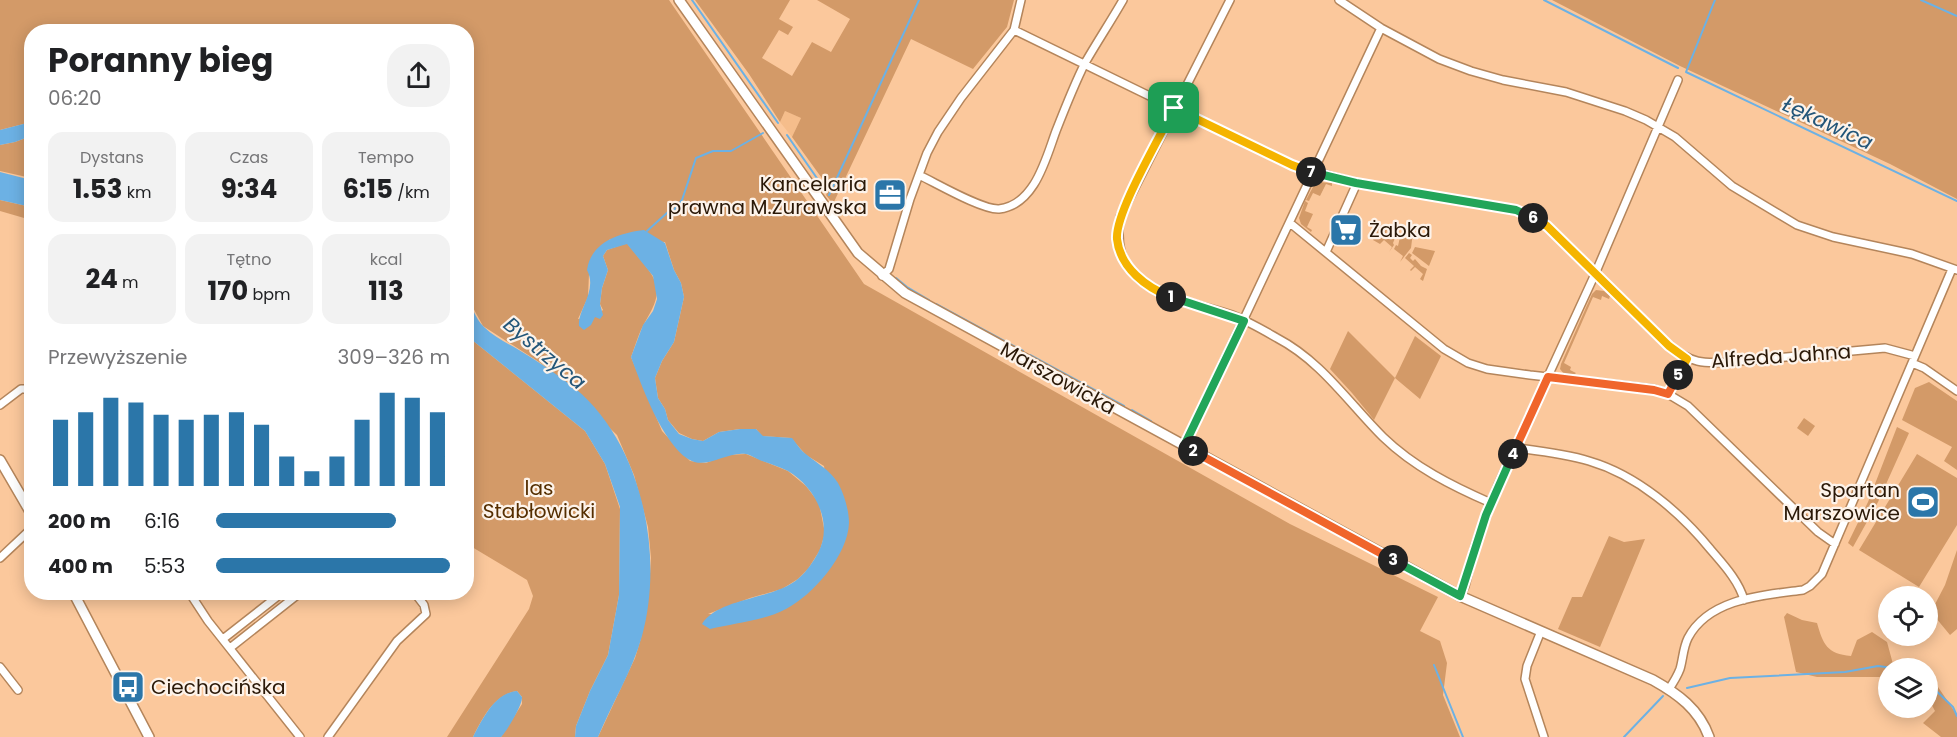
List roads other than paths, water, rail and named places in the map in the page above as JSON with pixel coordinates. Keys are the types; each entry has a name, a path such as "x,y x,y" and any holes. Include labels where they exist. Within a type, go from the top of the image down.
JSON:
{"street":[{"name":"Marszowicka","path":"679,0 858,253 905,294 1460,596 1653,680 1669,689 1693,709 1704,724 1709,737"},
{"path":"882,276 889,269 927,153 961,98 1014,30 1020,0"},
{"path":"919,175 986,207 999,209 1012,205 1025,195 1046,162 1056,132 1085,64 1123,0"},
{"path":"1230,0 1120,217 1117,239 1124,260 1138,278 1157,291 1244,321 1280,339 1310,360 1332,380 1370,423 1405,456 1455,487 1491,503"},
{"path":"1339,0 1381,28 1439,59 1503,80 1566,92 1625,111 1659,127 1675,137 1731,186 1797,225 1833,237 1912,254 1955,269 1913,359 1822,574 1803,590 1767,594 1744,600 1710,615 1697,625 1687,640 1679,671 1669,689"},
{"path":"1184,446 1381,28"},
{"name":"Alfreda Jahna","path":"1014,30 1292,165 1356,183 1516,210 1547,226 1669,346 1687,359 1710,363 1730,362 1885,348 1913,359 1957,391"},
{"path":"1460,596 1491,503 1595,274 1678,80"},
{"path":"1326,252 1356,183"},
{"path":"1290,223 1419,330 1451,354 1468,363 1487,369 1654,390 1668,394 1688,406 1818,532 1835,544"},
{"path":"1668,394 1687,359"},
{"path":"0,405 24,389"},
{"path":"1517,448 1591,461 1620,473 1647,490 1678,515 1702,539 1741,590 1744,600"},
{"path":"0,460 24,501"},
{"path":"0,558 24,536"},
{"path":"77,600 149,737"},
{"path":"193,600 300,737"},
{"path":"223,639 273,600"},
{"path":"230,648 290,600"},
{"path":"328,737 391,649 414,624 424,617 426,610 420,600"},
{"path":"1541,631 1527,666 1525,679 1544,737"},
{"path":"0,668 18,690"}],"water":[{"path":"24,124 24,139 0,145 0,130"},
{"path":"0,172 24,178 24,205 0,200"},
{"path":"644,230 665,243 681,283 684,297 674,342 655,378 658,398 665,409 668,420 679,434 703,441 719,432 740,429 756,429 763,436 792,438 805,453 831,474 844,497 849,523 843,548 836,561 818,584 796,603 768,616 710,629 702,624 710,615 721,609 776,591 789,585 805,572 818,553 824,530 823,518 814,496 798,478 788,471 750,455 731,455 709,462 695,462 688,459 670,440 654,413 631,357 643,325 653,311 657,299 653,276 627,244 607,250 603,256 608,270 600,304 603,315 600,319 595,317 591,325 584,330 579,326 581,313 589,293 590,278 587,270 594,252 616,237"},
{"path":"474,312 488,331 556,374 593,406 614,433 630,464 641,498 648,533 650,569 648,603 638,649 598,737 575,737 576,726 590,691 608,655 619,595 620,507 605,464 585,431 474,342"},
{"path":"517,691 522,700 511,724 501,737 473,737 495,702"}],"waterway":[{"path":"692,0 778,123"},
{"path":"829,195 919,0"},
{"name":"Łękawica","path":"1544,0 1678,68"},
{"name":"Łękawica","path":"1715,0 1686,72 1957,201"},
{"path":"1921,0 1957,16"},
{"path":"647,231 668,212 673,211 682,200 696,158 713,151 731,151 763,133"},
{"path":"787,135 821,184"},
{"path":"896,278 929,300"},
{"path":"936,304 1023,351"},
{"path":"1030,355 1124,406"},
{"path":"1132,410 1151,421"},
{"path":"1434,665 1463,737"},
{"path":"1687,688 1730,678 1845,672 1878,666"},
{"path":"1938,693 1953,707 1957,716"},
{"path":"1624,737 1663,696"}],"place":[{"name":"Kancelaria prawna M.Zurawska","path":"890,195"},
{"name":"Żabka","path":"1346,230"},
{"name":"Spartan Marszowice","path":"1923,502"},
{"name":"Ciechocińska","path":"128,687"}],"water label":[{"name":"Bystrzyca","path":"545,353"}],"park label":[{"name":"las Stabłowicki","path":"539,500"}]}
